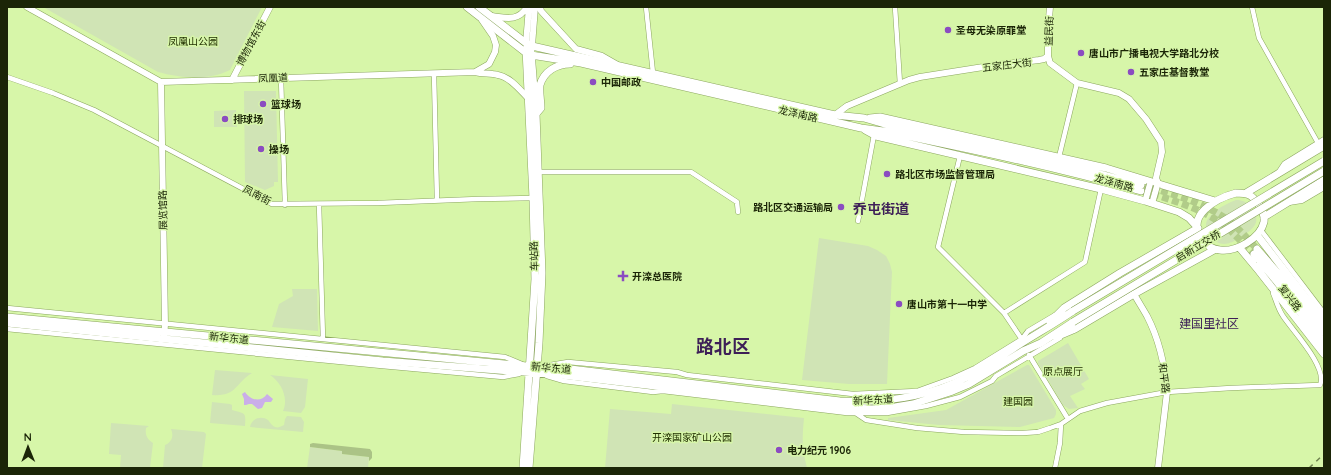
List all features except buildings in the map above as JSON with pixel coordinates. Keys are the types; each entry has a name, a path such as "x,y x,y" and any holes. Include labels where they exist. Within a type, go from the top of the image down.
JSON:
{"main road":[{"name":"龙泽南路","path":"467,7 528,54 581,63 861,128 890,132 1141,188 1058,163 888,125 864,118 835,115 529,44 489,16 479,7"},
{"name":"车站路","path":"529,44 528,98 535,279 529,468"},
{"name":"车站路","path":"523,468 542,273 536,114 528,54"},
{"path":"536,114 541,108 540,86 547,74 557,66 581,63"},
{"path":"864,118 880,117 1060,157 1106,168 1215,201"},
{"path":"861,128 874,135 1149,201 1179,212 1189,218 1198,228"},
{"path":"1246,193 1302,160 1322,143"},
{"name":"启新立交桥","path":"1073,311 1324,161"},
{"name":"启新立交桥","path":"1073,322 1324,171"},
{"path":"1264,217 1324,180"},
{"path":"1236,193 1246,193 1254,197 1264,217 1264,223 1259,232 1237,247 1225,251 1210,248 1199,235 1199,219 1203,212 1215,201 1226,196 1236,193"},
{"path":"1039,334 1064,308 1198,228"},
{"path":"1259,232 1324,321"},
{"path":"1237,247 1259,271 1324,354"},
{"path":"1041,342 1075,329 1134,294 1214,250"},
{"name":"复兴路","path":"1324,332 1294,292 1255,251 1324,343"},
{"name":"新华东道","path":"533,370 570,369 840,401 868,402 908,397 942,388 967,377 1023,340 1039,334 1073,311"},
{"name":"新华东道","path":"7,317 164,335"},
{"name":"新华东道","path":"7,323 164,335 533,370 854,411 913,404 950,392 969,384 1073,322"}],"street":[{"path":"28,7 161,82"},
{"name":"博物馆东街","path":"232,80 270,7"},
{"path":"489,16 512,18 524,13 528,7"},
{"path":"528,7 529,44"},
{"path":"529,44 535,7"},
{"path":"540,7 541,11 576,49 602,56 619,65"},
{"path":"646,7 653,73"},
{"path":"895,7 900,84"},
{"name":"益民街","path":"1048,56 1050,7"},
{"path":"1252,7 1259,38 1322,143 1285,164 1279,174"},
{"path":"475,72 489,64 493,58 496,45 493,36 481,19"},
{"path":"1048,56 1052,66 1077,83 1119,93 1125,96 1146,119 1161,142 1162,148 1149,201"},
{"name":"五家庄大街","path":"835,115 847,106 920,77 1038,60 1044,59 1048,56"},
{"name":"凤凰道","path":"161,82 475,72 502,76 517,87 528,98"},
{"path":"434,74 437,200"},
{"name":"凤南街","path":"7,77 53,93 94,110 272,204 285,205 533,198"},
{"path":"282,78 285,205"},
{"name":"展览馆路","path":"161,82 164,335"},
{"path":"1060,157 1077,83"},
{"path":"858,221 874,135"},
{"path":"960,156 938,247 1004,313 1023,340 1028,331 1064,308"},
{"path":"539,172 691,172 737,202 738,212"},
{"path":"1289,202 1302,200 1324,187"},
{"path":"1004,313 1085,262 1101,189"},
{"path":"319,204 323,339"},
{"path":"1259,232 1324,313"},
{"path":"1237,247 1324,358"},
{"path":"854,411 866,420 917,428 964,432 1023,433 1038,432 1061,424 1080,412 1107,403 1167,392 1320,385 1322,377 1315,360 1282,314 1273,293"},
{"name":"和平路","path":"1134,294 1147,317 1154,334 1163,367 1167,392 1158,468"},
{"path":"7,308 164,335 382,366 503,377 533,370"},
{"path":"7,328 164,335 323,339 505,357 533,370"},
{"path":"854,411 887,413 907,411 960,397 992,381 996,376 1075,329"},
{"path":"1029,356 1068,420"},
{"path":"1055,468 1060,443 1061,424"}],"green space":[{"name":"凤凰山公园","path":"43,7 262,7 230,70 213,76 185,77 158,72"},
{"name":"操场","path":"244,91 276,91 278,182 274,182 274,186 265,190 245,182"},
{"name":"排球场","path":"236,110 237,127 214,127 214,111"},
{"path":"1236,200 1245,202 1255,213 1255,225 1233,242 1226,244 1218,243 1206,228 1207,221 1213,213"},
{"path":"819,238 868,246 886,256 890,264 892,272 887,384 849,384 802,380"},
{"path":"292,289 317,289 318,331 272,327 279,304 293,296"},
{"name":"原点展厅","path":"1068,343 1089,379 1081,384 1085,389 1070,396 1078,408 1069,409 1063,405 1038,363 1038,361"},
{"name":"建国园","path":"1029,365 1056,410 1054,418 1020,427 939,425 888,420 888,418 946,410"},
{"path":"215,370 252,373 231,392 220,395 212,395"},
{"path":"270,375 308,379 305,407 301,413 283,411 285,401 283,391 278,382"},
{"path":"212,402 232,405 232,410 245,415 245,426 210,423"},
{"name":"开滦国家矿山公园","path":"672,404 804,418 803,443 807,468 605,468 610,409 671,414"},
{"path":"287,416 301,417 304,422 303,432 250,427 254,420 262,418 268,420 275,427 279,427 284,425"},
{"path":"111,423 149,426 146,428 146,435 153,443 150,468 120,468 121,455 109,454"},
{"path":"171,429 204,432 206,434 202,468 163,468 165,445 171,440"},
{"path":"313,443 370,449 372,452 372,458 369,461 369,457 342,454 342,451 310,447 310,444"},
{"path":"310,447 342,451 342,454 369,457 368,468 307,468"}],"shaded area":[{"path":"245,392 253,399 262,399 267,394 273,399 271,402 265,402 262,408 258,409 252,404 244,405 242,394"}],"tunnel":[{"path":"1141,185 1184,198 1215,212 1242,232 1257,249"},
{"path":"1142,191 1163,197 1206,214 1225,226 1254,254"}],"railway":[{"path":"1309,468 1324,454"}],"place":[{"name":"圣母无染原罪堂","path":"948,30"},
{"name":"唐山市广播电视大学路北分校","path":"1081,53"},
{"name":"五家庄基督教堂","path":"1131,72"},
{"name":"中国邮政","path":"593,82"},
{"name":"篮球场","path":"263,104"},
{"name":"排球场","path":"225,119"},
{"name":"操场","path":"261,149"},
{"name":"路北区市场监督管理局","path":"887,174"},
{"name":"路北区交通运输局","path":"841,207"},
{"name":"开滦总医院","path":"623,276"},
{"name":"唐山市第十一中学","path":"899,304"},
{"name":"电力纪元 1906","path":"779,450"}],"district":[{"name":"乔屯街道","path":"881,209"},
{"name":"建国里社区","path":"1209,323"},
{"name":"路北区","path":"723,346"}]}
